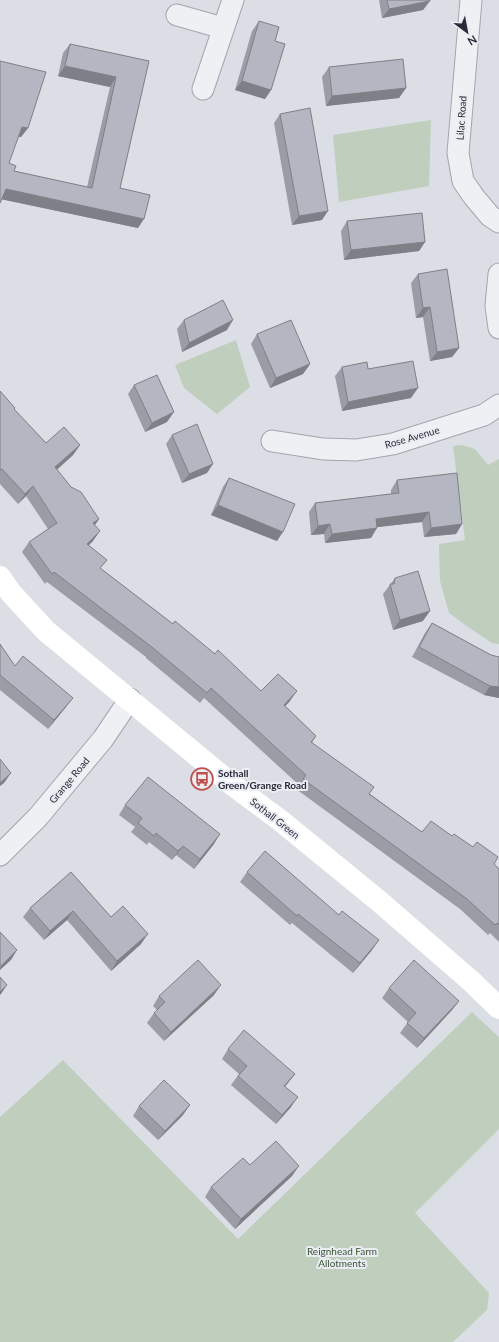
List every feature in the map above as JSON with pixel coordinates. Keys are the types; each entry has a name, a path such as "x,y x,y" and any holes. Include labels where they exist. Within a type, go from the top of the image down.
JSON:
{"street":[{"path":"203,88 233,0"},
{"name":"Lilac Road","path":"471,0 458,153 463,181 490,216 499,222"},
{"path":"177,15 223,28"},
{"path":"499,274 496,306 499,328"},
{"name":"Rose Avenue","path":"272,441 323,449 356,450 393,444 484,415 499,405"},
{"name":"Sothall Green","path":"0,577 11,594 46,631 234,786 281,821 380,902 471,981 499,1008"},
{"name":"Grange Road","path":"0,855 38,817 103,739 130,699"}],"green space":[{"path":"431,120 429,186 339,202 333,135"},
{"path":"236,340 250,387 217,414 184,388 175,365"},
{"path":"462,445 475,449 488,465 499,459 499,644 492,643 449,613 440,581 439,544 465,540 453,446"},
{"name":"Reignhead Farm Allotments","path":"472,1012 499,1037 499,1129 415,1213 489,1293 487,1310 453,1342 0,1342 0,1117 63,1060 238,1239"}],"building":[{"path":"387,0 430,0 430,1 389,9"},
{"path":"259,21 279,27 275,41 285,44 271,90 242,81"},
{"path":"70,44 149,61 120,188 150,195 144,219 6,189 0,203 0,61 46,72 28,128 22,127 9,163 16,166 14,171 92,188 116,77 65,66"},
{"path":"403,59 406,88 332,96 329,67"},
{"path":"310,108 328,211 299,216 280,114"},
{"path":"422,213 425,242 351,250 347,221"},
{"path":"447,269 459,348 437,352 430,307 423,308 418,274"},
{"path":"223,300 233,320 189,343 184,320"},
{"path":"291,320 310,364 276,378 257,334"},
{"path":"413,361 418,388 348,402 342,367 367,362 368,369"},
{"path":"157,375 174,412 152,423 134,385"},
{"path":"0,391 15,408 14,409 46,443 64,427 80,445 55,467 71,487 81,492 99,519 93,523 100,531 87,544 107,560 100,568 173,624 175,621 215,654 218,650 261,691 278,674 297,691 284,705 316,736 311,742 374,787 369,794 422,832 431,821 452,836 454,834 473,847 477,842 498,857 494,864 499,869 499,925 497,923 495,925 467,899 303,779 306,775 211,688 207,693 153,648 54,572 52,574 29,542 57,523 33,486 25,494 2,469 0,469"},
{"path":"197,424 213,464 189,474 172,435"},
{"path":"457,473 462,524 431,528 429,512 376,519 377,528 332,534 330,524 318,526 315,503 399,493 397,480"},
{"path":"229,478 295,504 283,532 218,505"},
{"path":"418,571 430,611 400,620 390,584 394,584 395,578"},
{"path":"432,623 491,655 499,657 499,687 490,686 419,647"},
{"path":"0,644 15,666 23,656 73,698 54,720 0,675"},
{"path":"0,759 11,773 0,783"},
{"path":"148,777 220,834 200,859 183,846 178,851 156,833 154,836 138,823 142,818 125,805"},
{"path":"265,851 339,915 342,911 379,940 360,963 298,914 297,916 247,872"},
{"path":"71,872 111,917 123,906 148,934 117,961 73,911 50,931 30,908"},
{"path":"0,932 17,950 1,966 0,965"},
{"path":"198,960 221,985 171,1032 154,1013 165,1002 159,996"},
{"path":"414,960 459,1001 424,1038 407,1023 416,1013 389,988"},
{"path":"0,977 7,985 0,992"},
{"path":"244,1030 295,1074 284,1086 298,1097 282,1115 238,1076 247,1066 228,1049"},
{"path":"164,1080 190,1105 165,1131 139,1106"},
{"path":"276,1141 299,1166 241,1219 211,1187 243,1158 250,1165"}],"place":[{"name":"Sothall Green/Grange Road","path":"202,779"}]}
